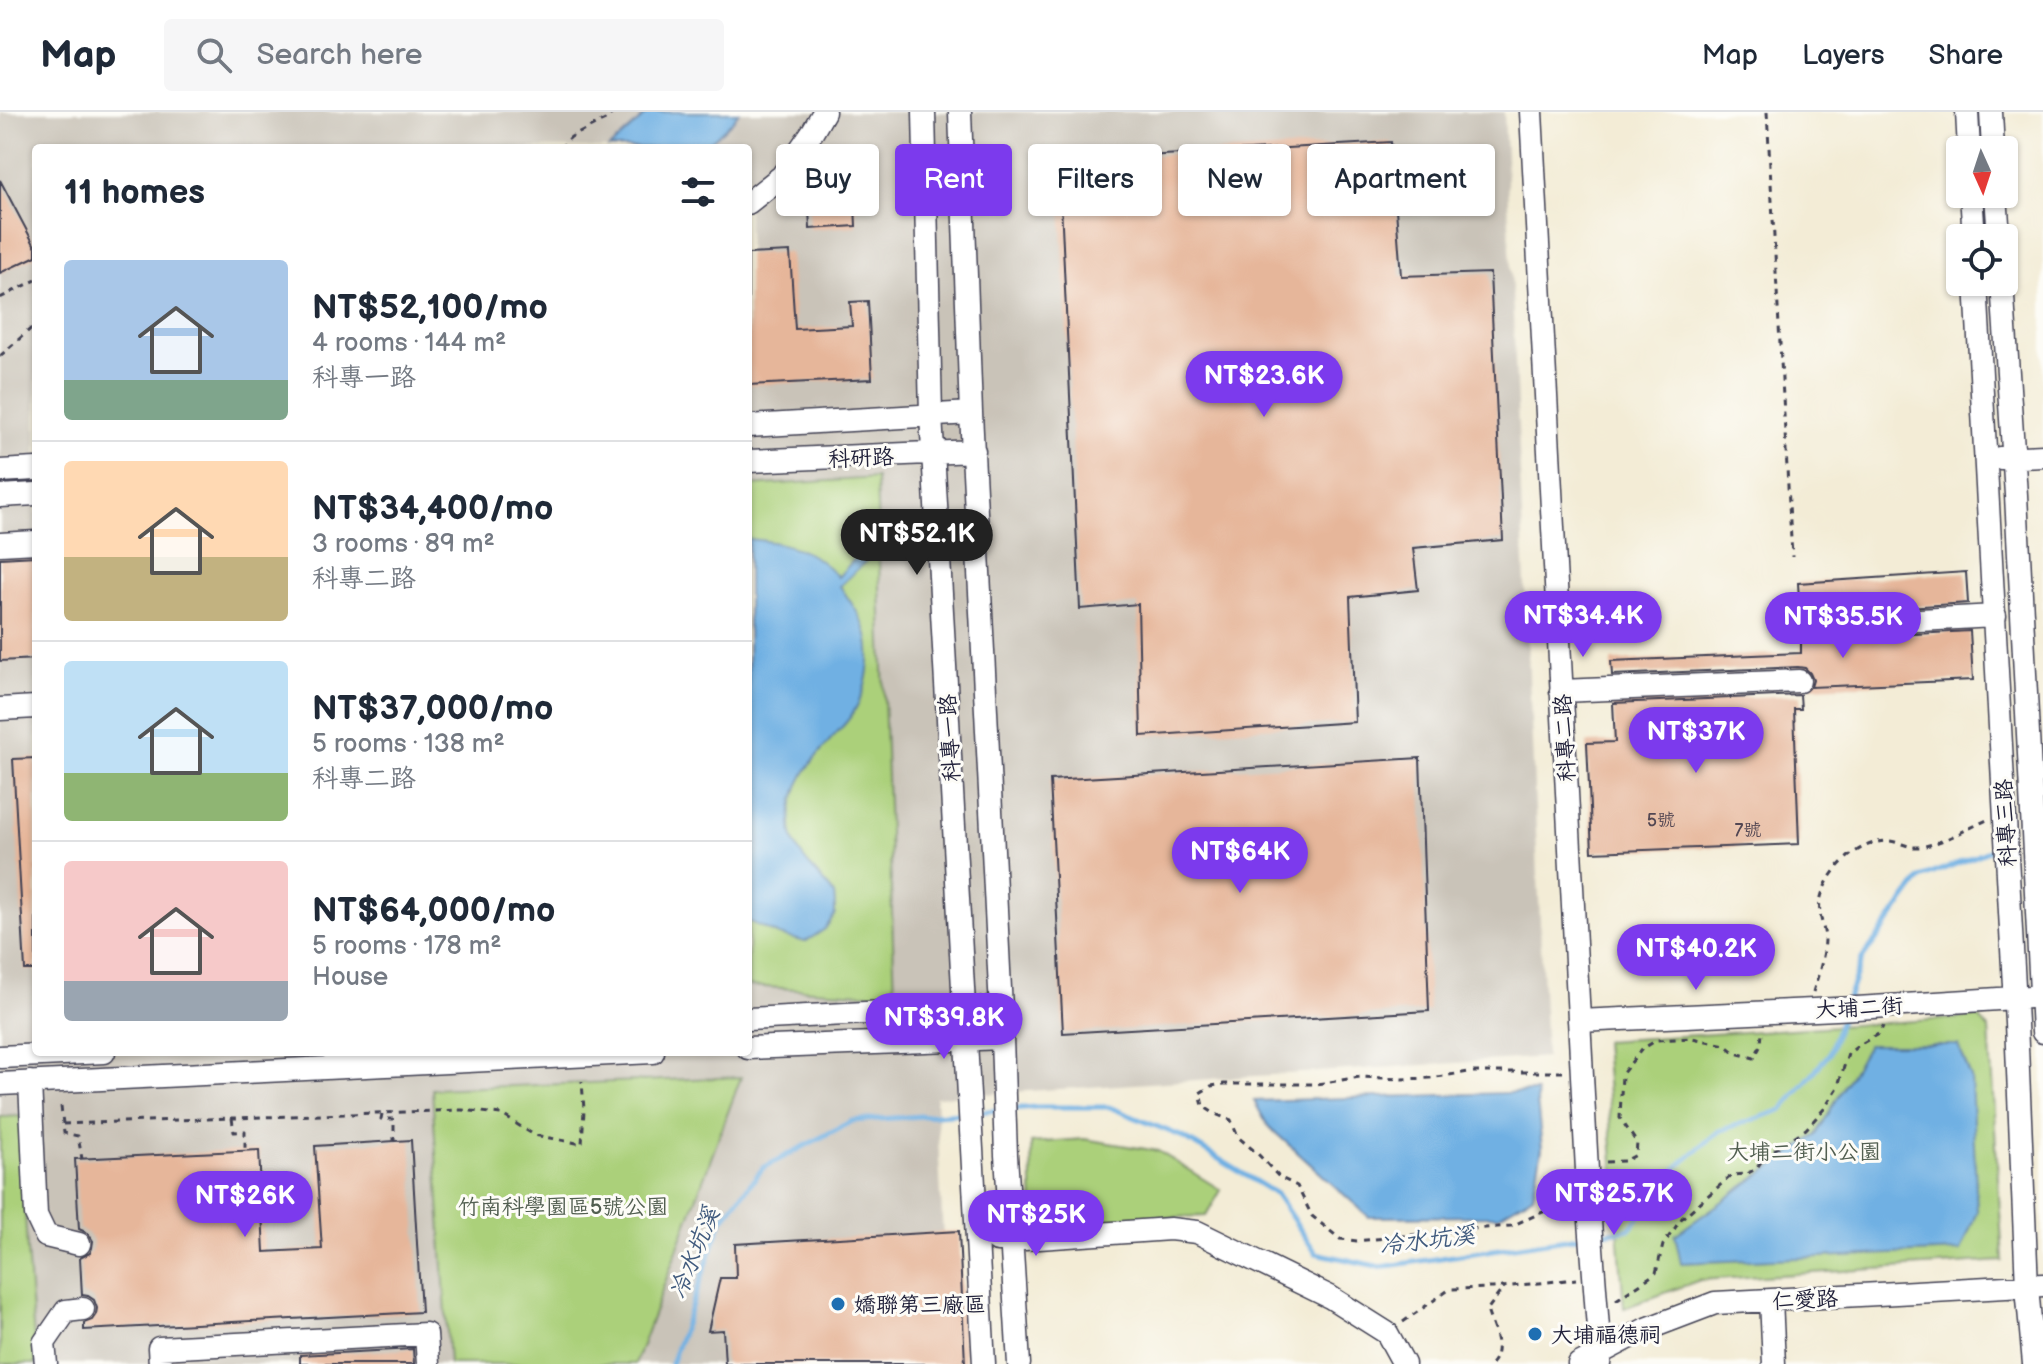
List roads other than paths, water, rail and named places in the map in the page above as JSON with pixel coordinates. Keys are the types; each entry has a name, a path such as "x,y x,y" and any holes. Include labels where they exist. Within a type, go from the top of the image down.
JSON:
{"street":[{"path":"752,200 782,176 824,112"},
{"name":"科專一路","path":"924,112 931,415 984,1364"},
{"name":"科專一路","path":"960,112 971,413 1006,1155 1019,1364"},
{"name":"科專二路","path":"1531,112 1579,1021 1580,1207 1592,1361"},
{"path":"1967,112 1968,136"},
{"path":"1991,112 1992,136"},
{"name":"科專三路","path":"1977,296 1995,616 1996,824 2008,870 2035,1286 2034,1364"},
{"name":"科專三路","path":"2003,296 2013,457 2032,593 2032,818 2043,1032"},
{"name":"科研路","path":"752,426 971,413"},
{"name":"科研路","path":"752,461 974,451"},
{"path":"1986,458 2043,456"},
{"path":"0,471 32,469"},
{"path":"0,496 32,494"},
{"path":"0,544 32,542"},
{"path":"1806,626 1995,616"},
{"path":"1561,691 1799,681"},
{"path":"0,709 32,707"},
{"name":"大埔二街","path":"1579,1021 2043,996"},
{"path":"752,1019 963,1008 1001,1009"},
{"path":"752,1048 1002,1038"},
{"path":"0,1057 32,1055"},
{"path":"0,1084 512,1056"},
{"path":"30,1082 36,1215 46,1236 79,1244"},
{"path":"977,1242 1170,1229 1197,1232 1330,1297 1387,1333 1404,1364"},
{"name":"仁愛路","path":"1592,1361 1644,1330 1715,1303 2035,1286"},
{"path":"1771,1300 1774,1364"},
{"path":"46,1364 44,1343 66,1311 83,1309"},
{"path":"160,1364 159,1348 288,1353 426,1334 428,1364"}],"water":[{"path":"649,112 739,112 708,144 613,144"},
{"path":"752,539 774,542 808,553 838,577 861,552 868,559 840,586 861,618 867,636 869,664 863,692 850,717 800,781 792,808 792,832 797,848 832,891 835,914 825,929 805,942 752,923"},
{"path":"1868,1045 1958,1045 1971,1077 1977,1211 1961,1251 1681,1263 1675,1235 1816,1135"},
{"path":"1536,1092 1542,1149 1533,1195 1498,1216 1369,1217 1268,1126 1254,1101"}],"waterway":[{"name":"冷水坑溪","path":"1846,1004 1862,959 1921,878 2001,846"},
{"name":"冷水坑溪","path":"1596,1234 1630,1229 1677,1167 1719,1131 1782,1110 1829,1054 1843,1013"},
{"name":"冷水坑溪","path":"1009,1109 1109,1107 1183,1137 1276,1194 1316,1253 1381,1267 1586,1236"},
{"name":"冷水坑溪","path":"977,1112 999,1110"},
{"name":"冷水坑溪","path":"671,1364 722,1220 763,1168 852,1121 963,1113"}],"place":[{"name":"嬌聯第三廠區","path":"838,1304"},
{"name":"大埔福德祠","path":"1535,1334"}],"park label":[{"name":"大埔二街小公園","path":"1804,1151"},
{"name":"竹南科學園區5號公園","path":"563,1206"}]}
